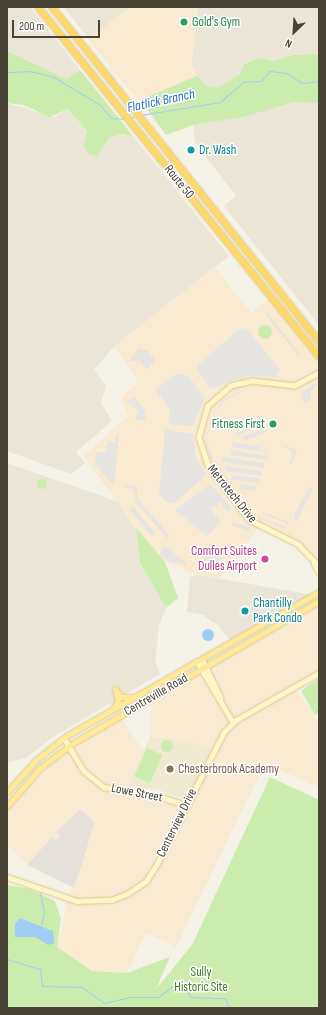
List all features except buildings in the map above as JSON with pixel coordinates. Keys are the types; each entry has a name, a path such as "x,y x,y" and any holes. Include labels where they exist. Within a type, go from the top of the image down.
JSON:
{"highway":[{"name":"Route 50","path":"38,7 319,357"},
{"name":"Route 50","path":"52,7 319,341"}],"main road":[{"name":"Centreville Road","path":"7,792 37,759 64,738 319,592"},
{"name":"Centreville Road","path":"7,806 40,768 68,746 319,601"},
{"path":"111,710 118,701 115,689 124,698 136,696"}],"street":[{"name":"Metrotech Drive","path":"319,373 295,386 256,381 231,386 208,406 199,432 205,461 248,517 265,530 298,544 319,566"},
{"name":"Metrotech Drive","path":"312,558 319,572"},
{"path":"200,660 233,722"},
{"name":"Centerview Drive","path":"7,877 77,901 110,901 127,894 155,869 216,743 233,722 319,673"},
{"name":"Lowe Street","path":"64,738 84,771 104,787 161,796 186,805"}],"shaded area":[{"path":"7,7 30,7 80,70 67,79 7,51"},
{"path":"64,7 319,7 319,54 293,55 274,61 260,58 244,64 239,75 223,87 206,86 143,98 93,35 88,38"},
{"path":"130,7 198,7 192,65 197,76 140,100 135,97 88,39"},
{"path":"302,98 319,99 319,325 224,206 236,196 195,143 193,125 244,117"},
{"path":"7,103 54,117 68,109 87,131 83,146 98,156 109,138 121,134 133,136 229,256 115,346 94,369 106,386 101,403 112,421 76,452 85,463 71,474 7,451"},
{"path":"214,267 252,313 270,297 319,357 319,568 295,542 259,526 220,579 197,575 165,562 151,550 84,456 128,416 121,397 138,382 115,346"},
{"path":"267,312 300,355 299,356 265,314"},
{"path":"247,328 280,370 276,373 280,377 246,376 210,389 196,367 238,330"},
{"path":"139,349 147,350 155,360 147,370 140,361 129,361"},
{"path":"176,374 187,375 205,397 193,426 168,424 170,409 155,390"},
{"path":"319,382 311,391 311,400 304,404 301,392"},
{"path":"249,388 223,402 208,422 222,400"},
{"path":"134,397 146,411 145,421 135,420 138,411 127,402"},
{"path":"263,423 264,425 234,436 234,434"},
{"path":"264,429 265,433 244,441 243,436"},
{"path":"165,430 193,434 196,457 206,475 175,503 166,502 159,493"},
{"path":"116,435 119,435 114,486 95,464 96,453 105,452 108,441 115,442"},
{"path":"205,437 214,460 243,502 210,458"},
{"path":"232,442 260,446 269,444 258,448 269,453 232,447"},
{"path":"281,444 297,450 291,465 289,464 293,452"},
{"path":"231,450 268,456 267,460 230,455"},
{"path":"223,457 265,463 264,468 222,462"},
{"path":"7,463 116,501 136,528 140,563 166,608 159,625 155,661 160,674 53,737 26,758 7,762"},
{"path":"224,466 262,471 261,476 226,471"},
{"path":"232,475 260,478 259,483 231,480"},
{"path":"210,484 232,508 227,513 221,502 211,509 221,522 207,536 175,510"},
{"path":"239,484 256,486 255,491 241,489"},
{"path":"125,485 137,486 137,498 170,536 168,539 136,503 133,506 136,502 134,489 124,488"},
{"path":"310,486 313,489 296,523 294,515"},
{"path":"133,506 156,534 150,535 130,510"},
{"path":"263,512 289,522 288,524 262,514"},
{"path":"258,516 285,527 284,529 257,518"},
{"path":"232,522 250,528 249,531 231,525"},
{"path":"165,546 187,563 186,565 168,561 159,555"},
{"path":"215,546 225,551 224,556 212,570 203,568 200,566"},
{"path":"197,575 314,595 231,642 218,625 203,615 187,612 190,577"},
{"path":"319,601 319,676 295,687 319,722 319,788 265,763 176,947 146,933 127,973 92,971 71,959 57,947 68,899 95,822 80,809 56,832 60,835 56,840 52,837 27,865 7,846 7,810 68,746 120,716 144,752 128,786 118,795 174,805 178,809 154,859 159,861 213,749 189,741 150,737 151,698"},
{"name":"Chesterbrook Academy","path":"150,737 189,741 213,749 188,800 158,790 128,786"},
{"path":"80,809 95,822 74,888 27,865 52,837 56,840 60,835 56,832"}],"green space":[{"path":"7,51 67,79 80,70 133,136 121,134 109,138 98,156 90,155 83,146 87,131 68,109 50,117 23,105 7,103"},
{"path":"319,54 319,103 293,102 244,117 193,125 166,135 140,100 197,76 206,86 219,87 239,75 244,64 260,58 274,61 293,55"},
{"path":"262,325 268,325 272,329 272,335 268,339 262,339 258,335 258,329"},
{"path":"40,479 44,479 47,484 44,489 40,489 37,486 37,482"},
{"path":"136,528 165,562 178,598 166,608 140,563"},
{"path":"319,678 319,713 315,715 301,691"},
{"path":"167,740 171,742 173,746 171,750 167,752 163,750 161,746 163,742"},
{"path":"147,748 163,755 150,783 134,776"},
{"name":"Sully Historic Site","path":"270,777 319,800 319,1008 7,1008 7,885 30,889 55,901 61,919 57,947 92,971 127,973 170,957 156,989 192,945","holes":["20,918 50,930 48,945 37,937 15,937 15,923"]}],"water":[{"path":"210,629 213,630 213,640 206,641 203,640 202,633 203,630"},
{"path":"20,918 53,931 54,943 48,945 35,937 15,937 15,923"}],"waterway":[{"name":"Flatlick Branch","path":"7,72 30,71 54,77 100,105 111,118 125,119"},
{"name":"Flatlick Branch","path":"141,115 220,102 243,82 261,81 270,71 287,73 302,83 319,81"},
{"name":"Flatlick Branch","path":"130,118 136,116"},
{"path":"40,893 44,912 41,925"},
{"path":"7,959 40,969 42,986 82,987 104,1003 130,997 158,997 173,986 186,988 190,997 225,998 227,1005 234,1008"}],"place":[{"name":"Gold's Gym","path":"184,22"},
{"name":"Dr. Wash","path":"191,150"},
{"name":"Fitness First","path":"273,424"},
{"name":"Comfort Suites Dulles Airport","path":"265,559"},
{"name":"Chantilly Park Condo","path":"245,611"},
{"name":"Chesterbrook Academy","path":"170,769"}]}
